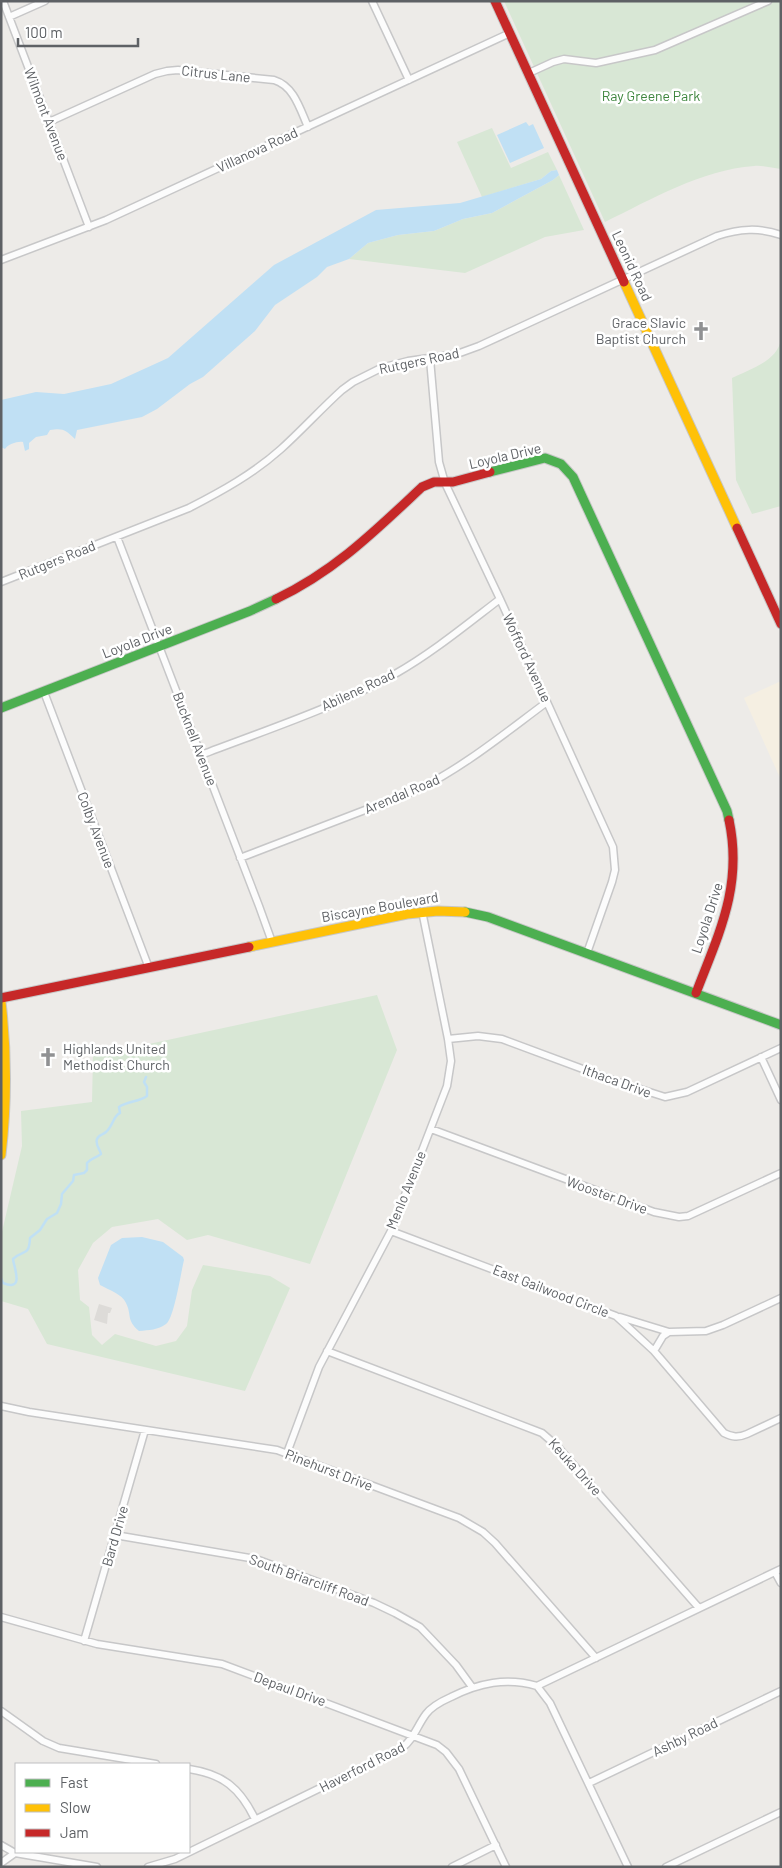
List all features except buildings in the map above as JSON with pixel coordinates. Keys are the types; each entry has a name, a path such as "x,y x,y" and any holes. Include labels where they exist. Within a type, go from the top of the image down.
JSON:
{"street":[{"name":"Wilmont Avenue","path":"3,1 90,227"},
{"path":"9,18 45,1"},
{"path":"372,1 409,80"},
{"name":"Leonid Road","path":"495,1 781,624"},
{"path":"529,73 564,59 596,63 655,50 768,1"},
{"name":"Villanova Road","path":"1,260 90,227 510,33"},
{"name":"Citrus Lane","path":"49,122 155,74 178,70 282,82 292,92 308,127"},
{"name":"Rutgers Road","path":"1,582 190,508 243,478 281,449 327,404 354,382 381,368 408,361 457,354 479,346 717,236 732,231 758,230 781,235"},
{"name":"Wofford Avenue","path":"430,359 439,462 445,483 548,702 613,847 615,870 587,953"},
{"name":"Loyola Drive","path":"1,708 250,612 297,589 334,566 422,487 434,482 453,482 545,458 554,460 561,464 573,477 727,811 735,862 732,891 696,993"},
{"name":"Bucknell Avenue","path":"117,537 272,942"},
{"name":"Abilene Road","path":"201,755 340,701 394,675 430,652 500,599"},
{"name":"Colby Avenue","path":"44,692 149,968"},
{"name":"Arendal Road","path":"240,858 437,781 478,754 548,702"},
{"name":"Biscayne Boulevard","path":"1,998 422,912 446,909 473,913 781,1025"},
{"name":"Menlo Avenue","path":"287,1453 319,1367 391,1231 447,1086 450,1072 448,1039 422,912"},
{"path":"1,1002 7,1061 7,1088 1,1155"},
{"name":"Ithaca Drive","path":"448,1039 478,1036 502,1038 615,1081 665,1097 687,1092 781,1048"},
{"path":"761,1057 781,1100"},
{"name":"Wooster Drive","path":"431,1129 669,1216 688,1216 781,1173"},
{"name":"East Gailwood Circle","path":"391,1231 616,1316 654,1351 724,1433 730,1436 741,1436 781,1418"},
{"path":"616,1316 669,1332 687,1333 723,1325 781,1298"},
{"path":"654,1351 663,1336 669,1332"},
{"name":"Keuka Drive","path":"327,1351 542,1433 557,1446 699,1608"},
{"name":"Pinehurst Drive","path":"1,1406 29,1412 277,1450 459,1518 483,1532 495,1543 596,1658"},
{"name":"Bard Drive","path":"84,1641 145,1430"},
{"name":"South Briarcliff Road","path":"114,1536 256,1559 374,1603 420,1627 456,1665 472,1687"},
{"path":"628,1867 550,1703 537,1686 778,1571 781,1583"},
{"name":"Depaul Drive","path":"1,1617 84,1641 222,1664 437,1745 456,1763 506,1867"},
{"name":"Haverford Road","path":"190,1852 402,1748 410,1743 426,1714 438,1703 472,1687 486,1684 510,1681 537,1686"},
{"name":"Ashby Road","path":"588,1783 781,1691"},
{"path":"1,1712 54,1747 150,1763"},
{"path":"190,1769 211,1774 229,1784 244,1799 255,1819"},
{"path":"666,1867 781,1812"},
{"path":"1,1845 14,1853 98,1867"},
{"path":"452,1867 496,1845"},
{"path":"1,1863 14,1853"},
{"name":"Haverford Road","path":"148,1867 175,1859 187,1853"}],"shaded area":[{"path":"781,681 781,780 744,698"},
{"path":"99,1304 112,1308 110,1313 108,1313 107,1324 94,1320"}],"green space":[{"name":"Ray Greene Park","path":"504,1 781,1 781,169 757,166 715,173 659,195 605,222"},
{"path":"492,128 511,168 548,152 557,170 551,171 541,179 482,197 457,142"},
{"path":"559,175 584,230 545,237 465,273 349,259 368,243 398,235 434,231 463,219 492,213"},
{"path":"781,339 781,506 752,514 736,480 732,378 755,368 769,359 779,347"},
{"path":"377,995 397,1050 310,1264 208,1235 187,1240 158,1219 112,1227 93,1243 78,1270 80,1300 89,1307 92,1335 102,1345 115,1334 156,1346 176,1341 187,1326 192,1290 203,1265 270,1276 290,1288 245,1391 47,1344 28,1309 1,1301 1,1236 22,1146 21,1111 92,1102 93,1056"}],"water":[{"path":"526,122 529,126 533,124 544,148 510,163 497,135"},
{"path":"557,170 559,175 553,180 492,213 463,219 434,231 398,235 368,243 349,259 327,267 317,277 275,305 255,331 203,377 190,384 157,409 142,417 77,430 75,439 64,430 50,430 47,435 36,437 29,443 29,449 25,451 23,442 13,443 5,449 1,447 1,400 36,392 64,394 111,384 168,358 274,265 376,210 460,203 541,179 551,171"},
{"path":"142,1237 163,1242 183,1257 184,1260 169,1320 160,1327 139,1331 132,1324 128,1307 122,1297 100,1285 98,1278 111,1245 122,1238"}],"waterway":[{"path":"1,1278 3,1283 10,1285 16,1282 17,1278 13,1259 27,1250 30,1238 40,1230 47,1219 57,1213 61,1204 62,1194 73,1181 74,1175 84,1173 87,1170 87,1163 101,1154 97,1145 97,1139 108,1130 116,1116 120,1113 119,1107 147,1096 147,1087 144,1082 146,1077"}],"traffic: fast":[{"path":"490,472 545,458 561,464 573,477 727,811 729,820"},
{"path":"1,708 250,611 276,599"},
{"path":"465,912 488,917 781,1025"}],"traffic: slow":[{"path":"624,282 737,528"},
{"path":"249,947 407,914 438,911 465,912"},
{"path":"1,1002 5,1078 1,1155"}],"traffic: jam":[{"path":"495,1 624,282"},
{"path":"276,599 336,563 422,487 434,482 453,482 490,472"},
{"path":"737,528 781,624"},
{"path":"696,993 713,950 731,888 733,844 729,820"},
{"path":"1,998 249,947"}],"place":[{"name":"Grace Slavic Baptist Church","path":"701,331"},
{"name":"Highlands United Methodist Church","path":"48,1057"}]}
